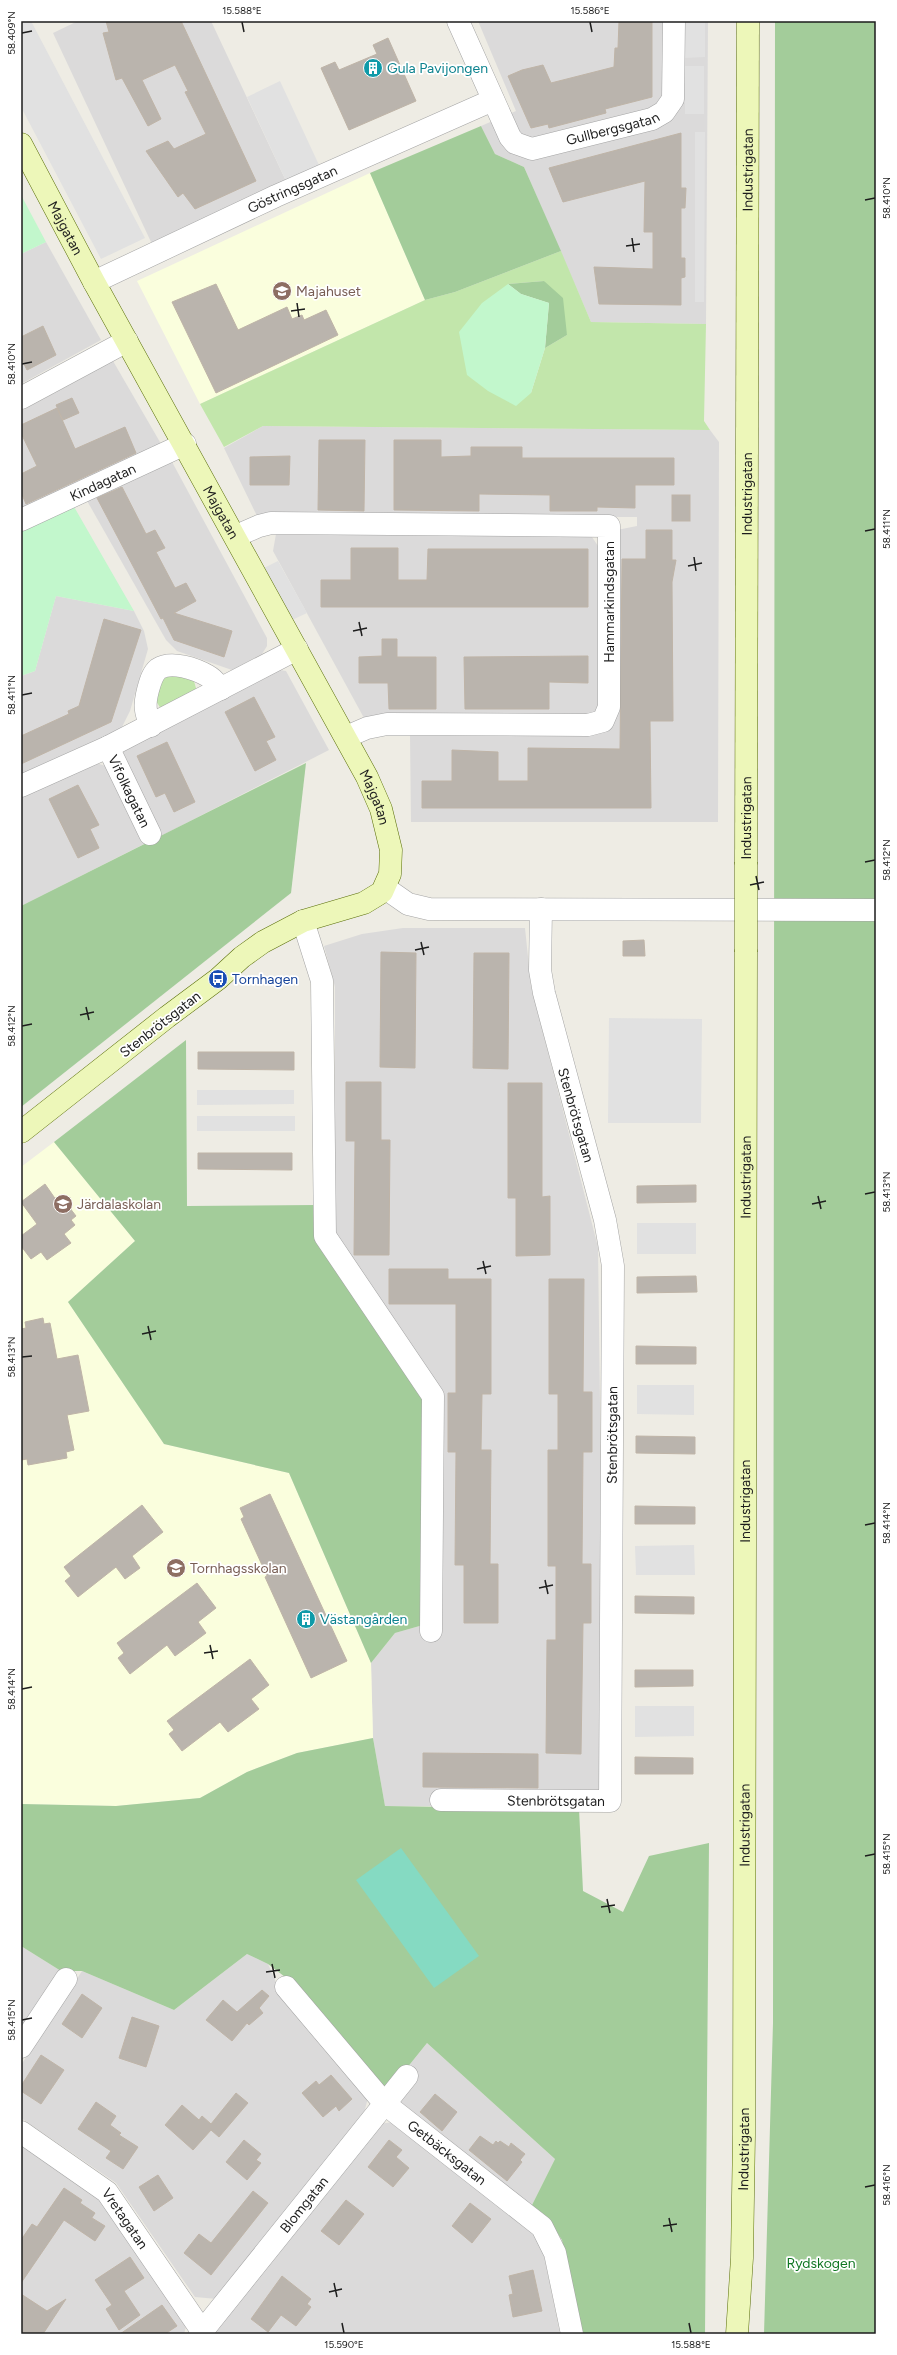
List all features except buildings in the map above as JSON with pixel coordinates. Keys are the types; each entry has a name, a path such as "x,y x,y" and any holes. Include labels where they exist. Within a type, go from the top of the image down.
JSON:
{"main road":[{"name":"Industrigatan","path":"737,2334 742,2258 744,2136 748,21"},
{"name":"Majgatan","path":"21,144 94,282 236,536 367,777 384,821 392,865 385,888"},
{"name":"Stenbrötsgatan","path":"21,1132 166,1017 218,980 242,957 269,938 303,921 376,898 385,888"}],"street":[{"name":"Gullbergsgatan","path":"458,21 510,137 515,143 532,149 652,119 664,112 673,99 674,21"},
{"name":"Göstringsgatan","path":"94,282 282,193 493,100"},
{"path":"21,398 127,341"},
{"name":"Kindagatan","path":"21,520 185,444"},
{"name":"Hammarkindsgatan","path":"236,536 259,526 271,523 609,526 609,706 603,720 588,725 387,724 367,728 346,737"},
{"name":"Vifolkagatan","path":"21,786 151,726 297,649"},
{"path":"151,726 145,712 145,703 150,681 159,668 171,665 180,666 208,675 221,689"},
{"name":"Vifolkagatan","path":"108,747 150,834"},
{"path":"385,888 408,904 429,909 876,910"},
{"name":"Stenbrötsgatan","path":"441,1800 610,1801 613,1266 605,1220 565,1075 543,987 540,970 541,909"},
{"path":"303,921 322,981 325,1236 433,1396 431,1631"},
{"path":"21,2047 66,1979"},
{"name":"Getbäcksgatan","path":"286,1987 385,2104 542,2227 555,2254 572,2334"},
{"name":"Blomgatan","path":"201,2332 407,2076"},
{"name":"Vretagatan","path":"21,2132 107,2192 201,2332"}],"shaded area":[{"path":"21,21 31,21 145,238 101,259 21,107"},
{"path":"78,21 211,21 286,181 152,244 53,33"},
{"path":"478,21 708,21 706,324 591,322 524,167 495,154 481,126 516,111"},
{"path":"684,21 705,21 705,57 684,58"},
{"path":"685,66 704,66 704,114 685,114"},
{"path":"280,81 319,165 286,181 247,97"},
{"path":"695,132 705,132 704,302 695,302"},
{"name":"Majahuset","path":"370,173 425,300 200,404 137,281"},
{"path":"46,242 101,340 21,384 21,254"},
{"path":"113,361 164,449 21,513 21,411"},
{"path":"263,426 710,430 719,442 718,822 411,822 410,734 596,734 617,530 637,526 637,517 257,516 224,448"},
{"path":"171,460 267,638 267,646 262,654 232,670 177,651 166,640 86,499"},
{"path":"276,534 584,535 592,537 600,549 601,705 594,715 364,718 273,551"},
{"path":"278,561 307,613 292,620 264,568"},
{"path":"56,596 134,611 144,631 148,649 130,711 121,729 21,774 21,676 35,671"},
{"path":"280,670 286,671 329,750 155,839 120,757 126,748"},
{"path":"96,763 109,767 146,843 21,906 21,796"},
{"path":"403,928 525,928 531,986 598,1247 605,1795 432,1793 432,1806 385,1806 373,1738 371,1663 395,1633 423,1625 424,1640 438,1638 335,1231 335,987 324,946 362,934"},
{"path":"609,1018 702,1019 701,1123 608,1123"},
{"path":"197,1090 294,1090 294,1104 197,1105"},
{"path":"197,1116 295,1116 295,1131 197,1131"},
{"name":"Tornhagsskolan","path":"54,1142 135,1241 68,1302 164,1444 289,1473 371,1663 373,1738 297,1753 247,1772 200,1798 116,1806 21,1804 21,1167"},
{"path":"637,1223 696,1223 696,1254 637,1254"},
{"path":"637,1385 694,1385 694,1415 637,1414"},
{"path":"694,1545 695,1575 636,1575 635,1546"},
{"path":"635,1706 694,1706 694,1736 635,1737"},
{"path":"21,1946 61,1971 21,2032"},
{"path":"247,1954 268,1964 279,1989 369,2094 364,2113 217,2299 195,2297 116,2183 21,2118 21,2065 82,1971 174,2010"},
{"path":"427,2043 555,2159 531,2207 386,2094"},
{"path":"394,2122 509,2211 536,2236 544,2255 560,2334 213,2334 378,2124"},
{"path":"21,2143 93,2190 186,2327 184,2334 21,2334"}],"green space":[{"name":"Rydskogen","path":"775,21 876,21 876,2334 764,2334 773,2023"},
{"path":"481,126 495,154 524,167 561,251 455,292 425,300 370,173"},
{"path":"21,195 46,242 21,254"},
{"path":"561,251 591,322 706,324 704,421 710,430 263,426 224,447 200,404 425,300 455,292","holes":["544,281 567,335 545,348 531,393 508,284"]},
{"path":"544,281 563,298 567,335 545,348 549,303 521,294 508,284"},
{"path":"508,284 521,294 549,303 545,348 531,393 516,406 488,391 467,375 459,332 482,303"},
{"path":"73,505 134,611 56,596 35,671 21,676 21,529"},
{"path":"172,674 194,681 197,692 161,709 156,701 162,680"},
{"path":"306,763 291,893 21,1107 21,906"},
{"path":"186,1040 187,1206 316,1205 425,1395 423,1625 395,1633 371,1663 289,1473 164,1444 68,1302 135,1241 54,1142"},
{"path":"373,1738 385,1806 579,1809 583,1891 623,1912 649,1856 709,1843 705,2334 581,2334 562,2240 549,2221 531,2207 555,2159 427,2043 386,2094 293,1983 268,1964 247,1954 174,2010 82,1971 61,1971 21,1946 21,1804 116,1806 200,1798 247,1772 297,1753"},
{"path":"401,1848 479,1956 434,1988 356,1880"}],"place":[{"name":"Gula Pavijongen","path":"373,68"},
{"name":"Majahuset","path":"282,291"},
{"name":"Tornhagen","path":"218,979"},
{"name":"Järdalaskolan","path":"63,1204"},
{"name":"Tornhagsskolan","path":"176,1568"},
{"name":"Västangården","path":"306,1619"}]}
